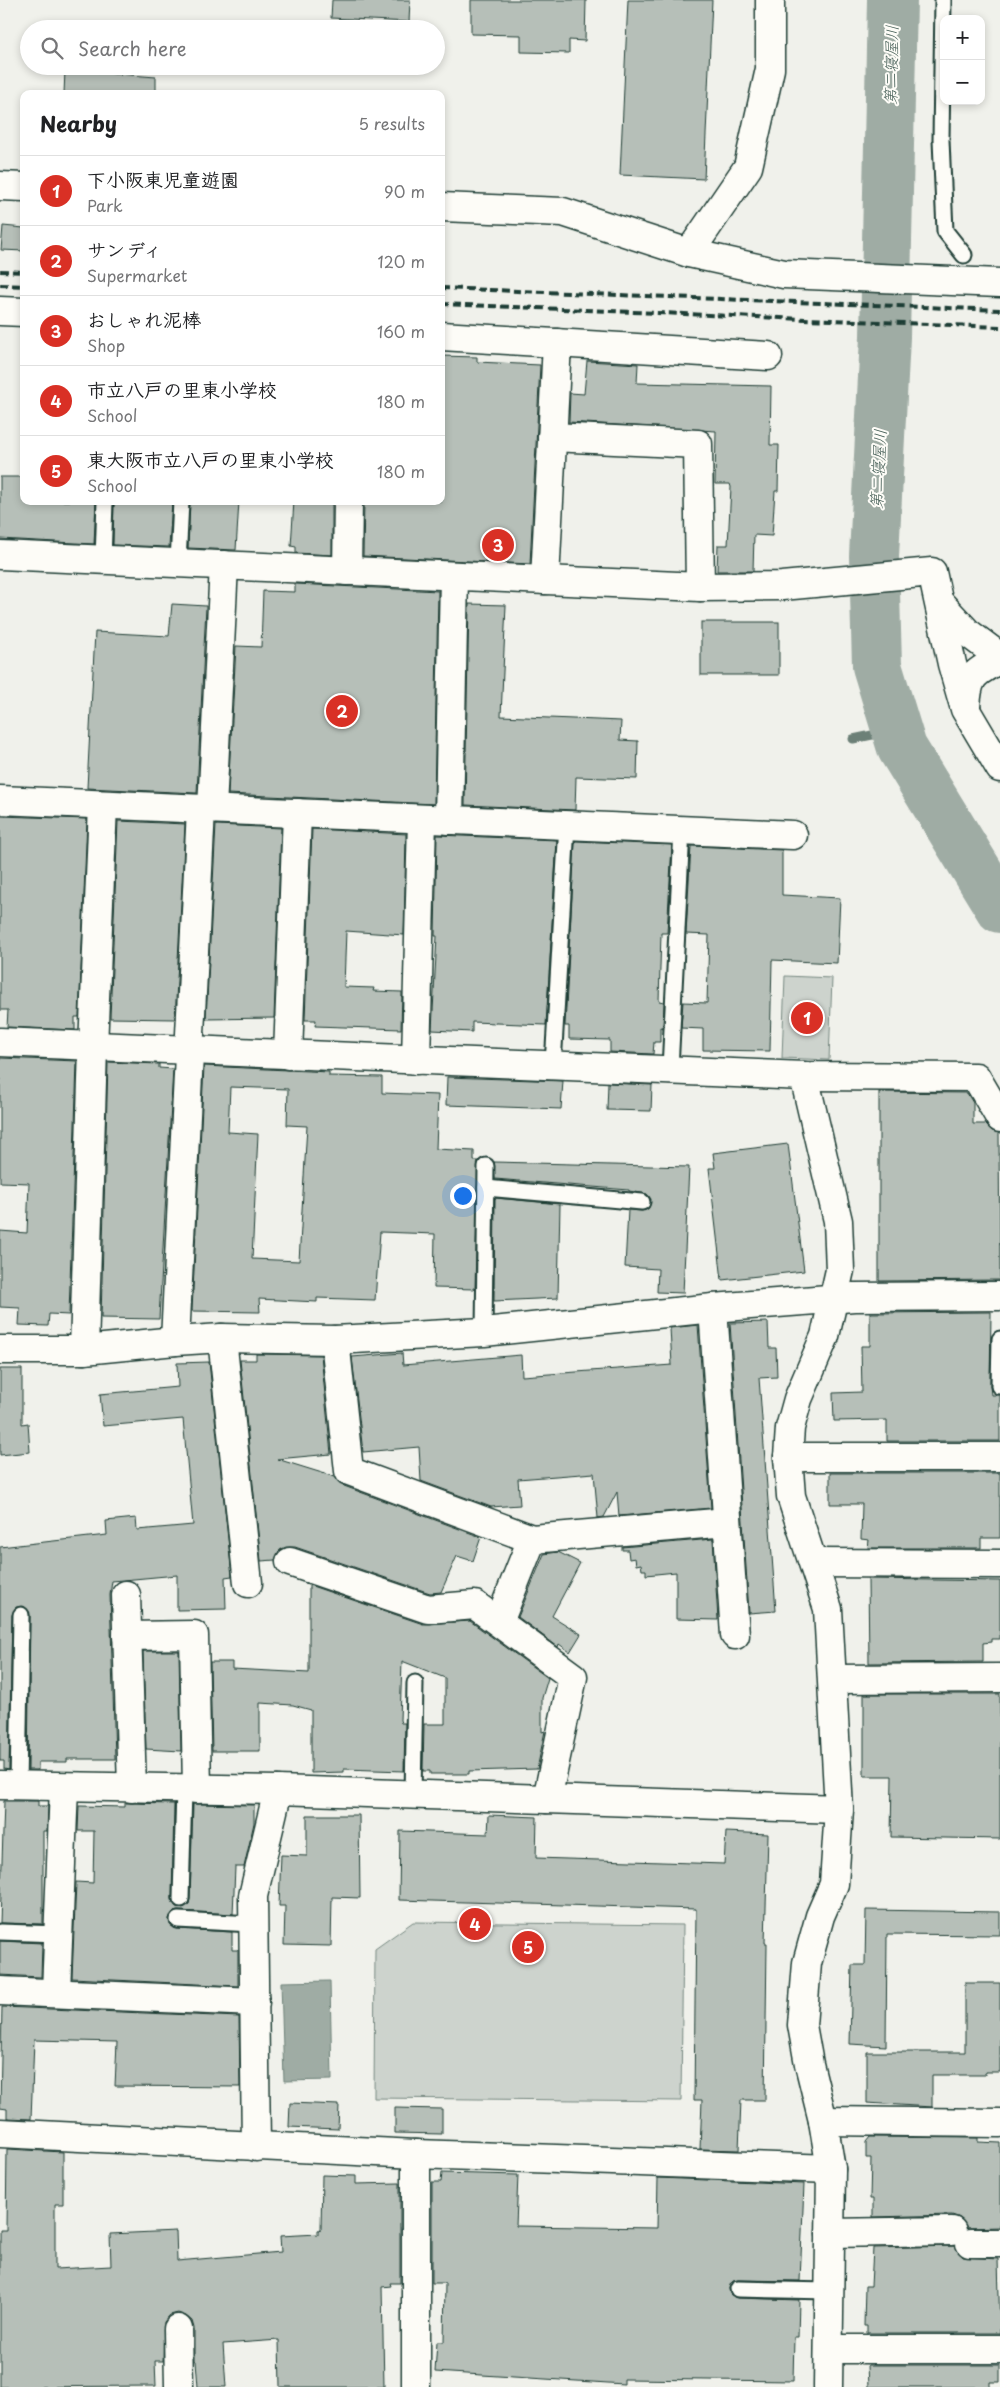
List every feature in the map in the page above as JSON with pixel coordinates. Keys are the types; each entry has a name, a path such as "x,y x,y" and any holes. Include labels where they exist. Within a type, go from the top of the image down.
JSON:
{"street":[{"path":"689,253 748,167 770,69 770,0"},
{"path":"0,186 20,187"},
{"path":"445,206 563,212 689,253 784,274 1000,283"},
{"path":"0,311 20,312"},
{"path":"445,336 768,356"},
{"path":"545,580 557,343"},
{"path":"552,437 698,444 700,587"},
{"path":"347,571 348,505"},
{"path":"0,555 700,587 782,586 932,572 952,664 966,709 1000,768"},
{"path":"174,1341 190,1051 224,565"},
{"path":"416,1060 454,576"},
{"path":"939,602 968,634 1000,658 974,673 967,686 966,709"},
{"path":"0,800 793,835"},
{"path":"84,1350 93,1047 103,805"},
{"path":"288,1055 297,813"},
{"path":"0,1042 804,1076 976,1078 1000,1118"},
{"path":"804,1076 838,1222 840,1270 835,1300 825,1336 798,1398 790,1428 788,1457 791,1496 828,1609 839,1808 834,1884 820,1916 807,1963 802,2026 823,2121 831,2169 828,2387"},
{"path":"0,1350 84,1350 222,1338 335,1340 484,1332 713,1308 835,1300 854,1297 1000,1296"},
{"path":"713,1308 735,1635"},
{"path":"222,1338 248,1583"},
{"path":"335,1340 348,1471 532,1539 727,1522"},
{"path":"788,1457 1000,1457"},
{"path":"499,1622 532,1539"},
{"path":"290,1562 428,1610 475,1605 573,1677 548,1799"},
{"path":"814,1563 1000,1564"},
{"path":"126,1595 132,1788"},
{"path":"127,1636 194,1635 191,1789"},
{"path":"833,1679 1000,1678"},
{"path":"9,1785 278,1790 839,1808"},
{"path":"56,1992 64,1786"},
{"path":"256,2147 253,1896 278,1790"},
{"path":"0,1990 254,2002"},
{"path":"823,2121 1000,2123"},
{"path":"0,2133 416,2154 831,2169"},
{"path":"416,2154 416,2387"},
{"path":"830,2233 961,2237 1000,2243"},
{"path":"178,2329 179,2387"},
{"path":"829,2349 1000,2349"}],"lane":[{"path":"943,0 941,140 945,231 964,255"},
{"path":"103,560 105,505"},
{"path":"178,563 181,505"},
{"path":"553,1065 567,825"},
{"path":"670,1069 682,830"},
{"path":"484,1332 486,1166"},
{"path":"486,1188 642,1202"},
{"path":"999,1386 1000,1339"},
{"path":"9,1785 21,1615"},
{"path":"413,1795 415,1683"},
{"path":"181,1899 191,1789"},
{"path":"178,1920 252,1924"},
{"path":"0,1932 59,1934"},
{"path":"738,2289 829,2291"}],"shaded area":[{"path":"785,976 832,978 829,1060 782,1058"},
{"path":"413,1922 683,1925 681,2101 374,2098 375,1949"},
{"path":"330,1981 332,2080 284,2081 281,1982"}],"building":[{"path":"332,0 410,0 409,20 331,18"},
{"path":"471,0 586,0 585,41 569,40 569,53 521,52 521,35 471,34"},
{"path":"628,0 712,0 704,179 620,175"},
{"path":"65,75 156,77 156,90 64,90"},
{"path":"3,226 20,228 20,251 1,250"},
{"path":"445,356 477,357 477,362 540,365 530,564 363,556 364,505 445,505"},
{"path":"587,361 638,364 637,383 771,386 770,445 779,445 778,491 775,491 772,536 754,535 753,571 717,571 718,545 728,545 731,487 730,484 715,484 716,431 569,422 570,393 584,394"},
{"path":"0,477 20,477 20,505 96,505 94,544 0,539"},
{"path":"114,505 172,505 169,547 113,545"},
{"path":"190,505 239,505 236,550 188,548"},
{"path":"294,505 332,505 332,555 296,553 296,547 291,546"},
{"path":"295,584 438,591 434,804 228,794 236,646 261,647 263,591 295,592"},
{"path":"172,604 206,606 197,793 87,788 95,632 169,636"},
{"path":"469,604 506,605 501,716 621,721 620,740 638,741 637,779 576,777 575,810 465,805"},
{"path":"701,622 779,622 779,675 701,675"},
{"path":"0,816 87,819 79,1017 75,1017 75,1030 7,1027 8,1010 0,1010"},
{"path":"118,821 185,824 175,1019 110,1018"},
{"path":"216,825 281,828 274,1018 206,1019"},
{"path":"312,829 406,834 404,935 346,931 344,987 374,988 373,991 402,992 401,1029 315,1026 316,1020 305,1020"},
{"path":"437,835 557,840 546,1025 472,1022 472,1032 432,1030 437,936 435,936"},
{"path":"575,841 672,845 667,933 661,933 659,1001 664,1002 663,1028 660,1027 660,1042 654,1042 653,1054 610,1052 610,1040 569,1039 569,1026 565,1026"},
{"path":"691,846 782,850 782,895 840,898 837,963 772,960 770,1051 703,1050 703,1029 681,1028 683,1002 707,1003 709,935 686,934"},
{"path":"0,1058 77,1061 69,1315 49,1314 48,1326 19,1325 20,1308 0,1307 0,1231 27,1233 29,1183 0,1182"},
{"path":"108,1062 159,1064 159,1068 173,1069 159,1319 101,1318"},
{"path":"204,1066 329,1072 329,1076 382,1077 382,1093 438,1095 436,1149 474,1151 474,1161 478,1161 475,1289 434,1288 435,1234 380,1232 375,1300 317,1298 317,1302 259,1299 260,1312 192,1311","holes":["230,1087 288,1089 287,1125 307,1126 299,1261 252,1259 258,1134 228,1132"]},
{"path":"447,1077 563,1081 561,1109 446,1105"},
{"path":"608,1083 652,1085 651,1111 607,1110"},
{"path":"879,1092 967,1093 973,1103 973,1124 985,1124 992,1131 999,1133 1000,1280 879,1281"},
{"path":"788,1144 804,1271 722,1280 709,1168 715,1168 713,1153"},
{"path":"494,1162 689,1167 683,1293 657,1292 658,1269 625,1267 628,1210 642,1211 649,1208 651,1199 647,1194 629,1190 495,1179"},
{"path":"495,1198 560,1204 558,1298 494,1301"},
{"path":"991,1312 990,1386 991,1395 1000,1395 1000,1441 887,1441 887,1420 834,1421 833,1393 862,1392 861,1346 870,1346 870,1313"},
{"path":"768,1322 769,1348 776,1348 777,1377 759,1378 776,1611 749,1613 730,1323"},
{"path":"698,1325 711,1508 619,1516 617,1492 604,1517 598,1518 594,1473 518,1479 520,1505 491,1507 421,1481 419,1447 363,1452 352,1357 402,1353 403,1365 521,1355 522,1376 672,1365 670,1328"},
{"path":"256,1354 321,1355 331,1454 277,1459 335,1477 344,1486 481,1537 473,1561 457,1556 441,1592 430,1593 295,1547 286,1547 280,1550 275,1560 261,1561 240,1360 256,1360"},
{"path":"209,1362 232,1576 225,1577 226,1609 177,1610 177,1575 112,1581 110,1595 115,1759 67,1759 67,1762 38,1762 38,1770 28,1770 30,1615 25,1607 16,1607 12,1615 9,1770 4,1769 4,1761 0,1761 0,1547 107,1535 106,1521 136,1518 137,1530 193,1525 183,1419 103,1426 100,1394 178,1387 177,1363"},
{"path":"0,1369 22,1369 22,1424 28,1423 30,1452 0,1455"},
{"path":"830,1473 1000,1473 1000,1538 981,1538 981,1548 868,1548 869,1540 861,1539 862,1504 830,1504"},
{"path":"713,1539 718,1620 676,1619 676,1572 646,1575 646,1570 642,1570 641,1564 636,1565 635,1558 629,1559 628,1550 622,1550 622,1547"},
{"path":"558,1552 580,1563 552,1616 581,1634 570,1652 559,1644 558,1647 518,1617 544,1554"},
{"path":"868,1579 1000,1581 1000,1639 991,1639 991,1642 983,1643 983,1662 869,1663"},
{"path":"309,1585 423,1624 470,1621 548,1678 542,1698 542,1732 545,1731 537,1769 469,1771 469,1774 430,1774 430,1771 423,1771 424,1724 445,1724 445,1678 402,1661 400,1720 401,1723 405,1723 404,1771 344,1769 344,1772 311,1773 311,1710 293,1705 260,1703 260,1751 212,1751 210,1662 232,1662 232,1669 309,1673"},
{"path":"143,1651 179,1651 181,1751 146,1749"},
{"path":"864,1694 1000,1694 1000,1839 891,1837 892,1776 864,1776"},
{"path":"4,1801 38,1801 38,1806 48,1806 47,1831 43,1831 43,1924 0,1923"},
{"path":"125,1803 174,1804 172,1899 176,1907 181,1908 189,1904 190,1899 193,1804 254,1805 254,1823 244,1867 235,1867 233,1914 178,1911 173,1912 169,1919 170,1925 177,1929 232,1932 232,1950 238,1950 238,1986 72,1978 76,1882 93,1883 94,1831 78,1831 79,1806 125,1807"},
{"path":"307,1815 359,1815 360,1898 332,1897 331,1946 284,1945 285,1906 279,1906 281,1855 307,1856"},
{"path":"489,1815 537,1817 536,1858 724,1864 726,1832 768,1834 765,1943 767,1943 765,2100 741,2100 739,2150 700,2149 702,2100 694,2100 696,1909 399,1900 400,1831 488,1834"},
{"path":"866,1910 1000,1912 1000,1935 887,1934 886,2046 850,2044 852,1965 865,1965"},
{"path":"0,1941 42,1943 41,1977 0,1975"},
{"path":"965,1983 1000,1983 1000,2072 985,2072 985,2075 932,2075 932,2107 867,2103 867,2052 965,2052"},
{"path":"2,2007 239,2017 240,2087 115,2086 117,2042 34,2040 31,2119 7,2118 7,2109 0,2108"},
{"path":"290,2103 339,2105 338,2129 289,2127"},
{"path":"395,2108 442,2109 442,2134 395,2133"},
{"path":"870,2137 978,2138 978,2142 1000,2143 1000,2227 967,2228 960,2218 952,2215 873,2217 873,2199 870,2199 871,2158 866,2158 866,2142"},
{"path":"7,2149 63,2152 63,2204 55,2204 55,2269 111,2266 110,2234 176,2231 177,2261 281,2252 280,2236 318,2234 318,2230 321,2229 322,2175 356,2176 356,2184 400,2183 400,2283 390,2283 391,2286 382,2287 384,2387 280,2387 279,2340 223,2344 226,2387 198,2387 196,2361 194,2361 194,2328 192,2321 178,2313 170,2315 164,2322 163,2361 155,2361 156,2386 0,2387 0,2230 6,2230"},
{"path":"442,2173 518,2175 516,2226 657,2228 658,2178 804,2184 800,2281 738,2280 733,2281 729,2288 730,2294 737,2298 799,2300 798,2337 794,2337 793,2381 624,2379 624,2384 435,2372 437,2342 444,2342 445,2283 432,2283 432,2182 441,2182"},
{"path":"955,2246 963,2257 998,2259 1000,2333 867,2333 867,2326 864,2326 865,2286 871,2286 873,2248"},
{"path":"868,2365 1000,2365 1000,2382 990,2382 990,2387 869,2387"}],"waterway":[{"name":"第二寝屋川","path":"892,0 885,337 874,556 877,666 902,748 1000,908"},
{"path":"853,739 896,730"}],"railway":[{"path":"0,271 20,272"},
{"path":"0,285 20,286"},
{"path":"445,288 1000,310"},
{"path":"445,304 1000,327"}],"place":[{"name":"おしゃれ泥棒","path":"498,545"},
{"name":"サンディ","path":"342,711"},
{"name":"下小阪東児童遊園","path":"807,1018"},
{"name":"市立八戸の里東小学校","path":"475,1924"},
{"name":"東大阪市立八戸の里東小学校","path":"528,1947"}]}
